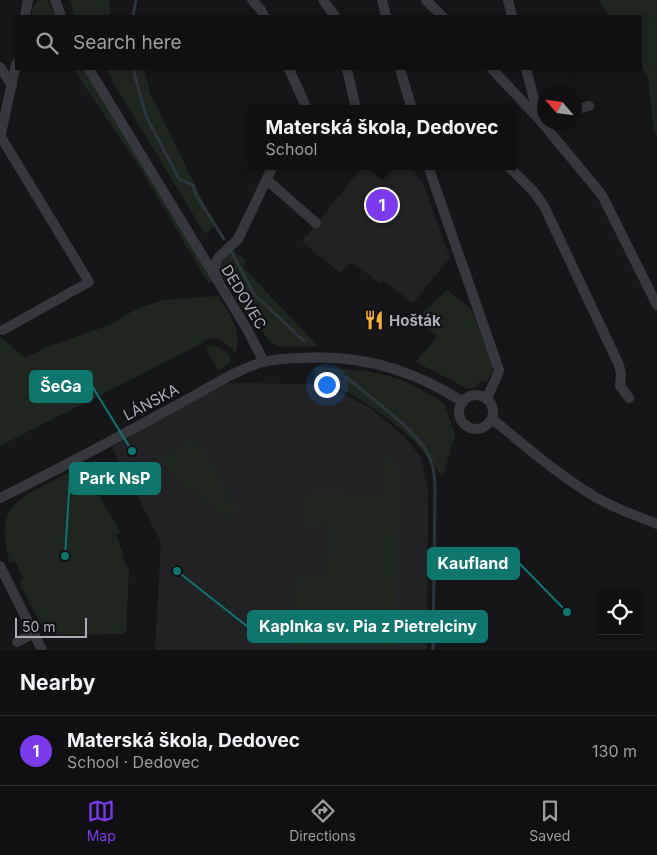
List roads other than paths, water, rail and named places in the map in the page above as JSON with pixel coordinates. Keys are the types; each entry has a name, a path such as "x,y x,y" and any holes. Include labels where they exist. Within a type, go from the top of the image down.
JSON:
{"street":[{"path":"55,0 62,15"},
{"path":"252,0 264,15"},
{"path":"323,0 334,15"},
{"path":"382,0 386,15"},
{"path":"426,0 441,15"},
{"path":"508,0 512,15"},
{"path":"25,15 28,1"},
{"path":"0,67 12,86"},
{"path":"3,330 89,282 0,138 15,70"},
{"name":"DEDOVEC","path":"90,70 247,329 264,362"},
{"path":"290,70 307,105"},
{"path":"347,70 355,105"},
{"path":"400,70 411,105"},
{"path":"493,70 537,114"},
{"path":"509,86 519,86 527,73"},
{"path":"527,73 537,100"},
{"path":"582,108 589,106"},
{"path":"551,130 602,195 657,305"},
{"name":"DEDOVEC","path":"217,281 215,271 219,257 234,244 271,170"},
{"path":"428,170 499,370 487,399"},
{"path":"512,170 534,192 544,206 619,365 621,374 620,386 629,398"},
{"path":"267,180 316,223"},
{"path":"264,362 311,357 363,361 399,369 423,379 463,402"},
{"name":"LÁNSKA","path":"0,498 235,374 264,362"},
{"path":"476,395 487,399 492,405 492,419 488,425 482,428 471,429 460,417 463,402 470,396 476,395"},
{"path":"492,419 580,487 617,508 657,524"},
{"path":"0,566 42,649"},
{"path":"16,642 34,634"}],"waterway":[{"path":"133,15 136,0"},
{"path":"133,70 146,116 179,179 193,185 196,195 224,239"},
{"path":"232,253 254,294 304,341"},
{"path":"346,377 404,425 423,446 432,464 435,490 433,650"}],"place":[{"name":"Materská škola, Dedovec","path":"382,205"},
{"name":"Hošták","path":"374,320"},
{"name":"ŠeGa","path":"132,451"},
{"name":"Park NsP","path":"65,556"},
{"name":"Kaplnka sv. Pia z Pietrelciny","path":"177,571"},
{"name":"Kaufland","path":"567,612"}]}
